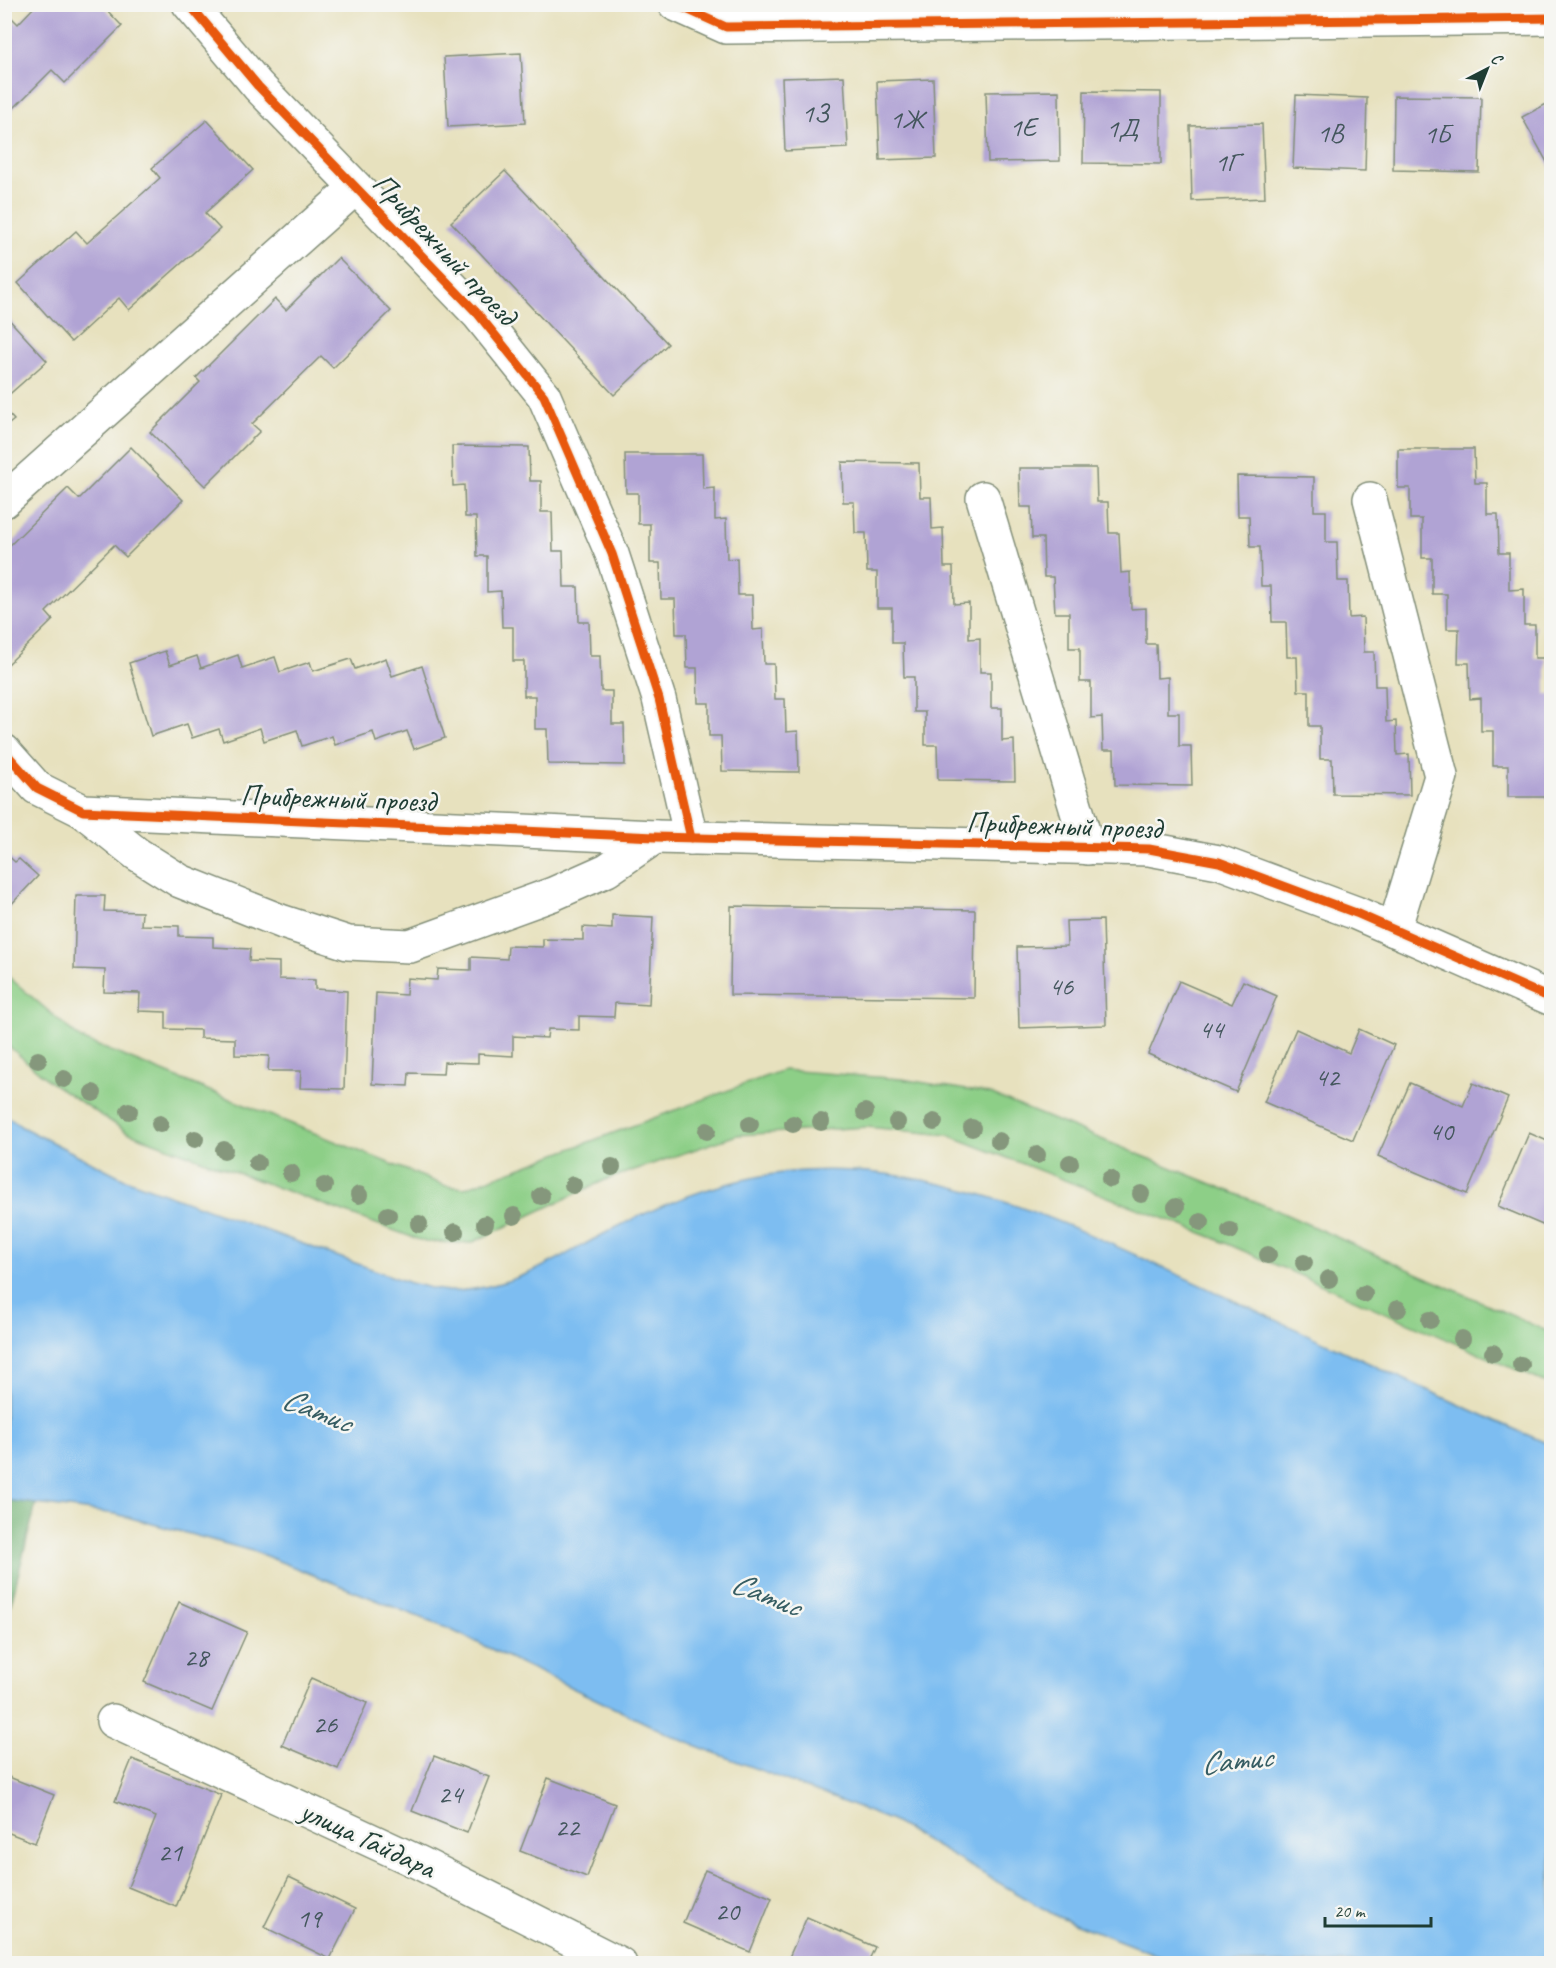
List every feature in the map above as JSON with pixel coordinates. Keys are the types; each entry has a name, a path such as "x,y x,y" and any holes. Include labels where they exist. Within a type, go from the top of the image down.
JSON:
{"street":[{"name":"Прибрежный проезд","path":"189,4 258,86 478,315 544,396 612,554 659,699 691,838"},
{"path":"675,4 726,27 1551,18"},
{"path":"4,501 356,188"},
{"path":"983,498 1088,848"},
{"path":"1370,499 1441,776 1394,930"},
{"name":"Прибрежный проезд","path":"4,751 37,788 83,811 655,837 1149,849 1219,861 1356,913 1551,999"},
{"path":"83,811 136,854 180,881 283,922 348,943 410,946 553,894 607,870 655,837"},
{"name":"улица Гайдара","path":"113,1721 420,1863 617,1963"}],"green space":[{"path":"4,973 81,1039 446,1186 465,1188 783,1070 902,1079 990,1094 1276,1210 1551,1333 1551,1385 1214,1238 948,1135 867,1127 737,1135 605,1180 471,1243 425,1242 127,1132 50,1082 5,1043"},
{"path":"5,1500 36,1504 5,1627"}],"water":[{"name":"Сатис","path":"5,1115 22,1127 125,1179 410,1283 446,1291 482,1288 524,1275 641,1215 725,1184 790,1172 847,1170 903,1176 958,1188 1066,1225 1551,1445 1551,1963 1178,1963 1058,1917 890,1820 681,1740 449,1629 256,1552 116,1514 5,1500"}],"building":[{"path":"37,4 101,4 122,26 65,83 52,70 4,118 4,16 7,13 18,24"},
{"path":"521,53 525,123 448,127 444,57"},
{"path":"844,76 848,148 785,151 782,78"},
{"path":"933,79 936,158 880,160 877,81"},
{"path":"1059,91 1060,161 988,162 986,92"},
{"path":"1084,91 1161,92 1161,164 1083,163"},
{"path":"1296,95 1367,98 1365,171 1293,168"},
{"path":"1394,96 1481,97 1479,172 1393,170"},
{"path":"1552,101 1552,171 1522,117"},
{"path":"207,120 253,170 205,213 220,229 129,310 119,298 71,342 18,283 76,231 87,243 160,178 152,168"},
{"path":"1262,124 1265,198 1192,201 1190,126"},
{"path":"505,171 668,344 614,395 451,222"},
{"path":"338,258 391,311 333,368 321,356 252,424 260,431 205,486 150,432 200,382 196,378 275,299 286,310"},
{"path":"4,314 47,361 4,399"},
{"path":"4,409 14,420 4,428"},
{"path":"452,446 529,447 530,481 541,481 541,512 552,512 553,551 563,551 564,587 578,587 579,622 589,622 590,656 600,656 601,691 612,691 612,724 624,724 625,765 548,764 547,729 535,729 535,696 524,696 524,661 513,661 513,627 502,627 501,591 487,592 487,556 477,556 476,517 465,517 464,485 453,486"},
{"path":"131,447 183,500 126,557 114,545 46,612 53,620 4,668 4,551 68,488 79,499"},
{"path":"1398,449 1474,449 1475,483 1487,483 1487,514 1498,514 1499,553 1509,553 1509,590 1524,589 1524,625 1535,625 1535,658 1546,658 1546,694 1552,694 1552,797 1508,797 1508,766 1493,766 1493,731 1481,731 1481,698 1470,699 1469,663 1458,663 1459,629 1447,629 1447,594 1432,594 1432,558 1422,558 1422,519 1410,519 1410,488 1398,488"},
{"path":"625,454 702,454 703,489 715,488 715,520 726,519 727,559 737,558 738,595 752,595 753,630 763,629 764,664 774,664 775,699 785,699 786,732 798,731 799,772 722,771 721,736 709,736 709,703 698,703 697,668 687,668 686,634 676,634 675,599 661,599 660,563 650,563 650,524 638,524 638,493 626,493"},
{"path":"842,462 919,463 920,497 931,497 932,529 943,528 944,567 953,567 954,604 969,603 969,639 980,638 980,672 991,672 991,708 1002,708 1002,741 1014,740 1015,781 938,780 937,745 925,745 925,712 914,712 914,677 904,677 903,643 892,643 892,608 877,608 877,572 867,572 866,533 855,533 854,502 843,502"},
{"path":"1019,468 1096,468 1097,502 1108,502 1109,533 1119,533 1121,573 1130,572 1131,609 1146,608 1146,644 1156,644 1157,678 1168,677 1168,713 1179,713 1179,746 1191,746 1192,786 1115,785 1114,750 1103,750 1102,717 1091,718 1091,682 1080,682 1080,648 1069,648 1069,613 1055,613 1053,577 1044,577 1043,538 1032,538 1031,507 1020,507"},
{"path":"1237,476 1314,477 1314,511 1326,511 1326,542 1337,542 1338,581 1348,581 1349,618 1363,617 1364,652 1374,652 1375,686 1385,686 1386,722 1396,721 1397,755 1409,754 1410,795 1333,794 1332,759 1320,759 1320,726 1309,726 1309,691 1298,691 1297,657 1287,657 1286,622 1272,622 1271,586 1261,586 1260,547 1250,547 1249,516 1238,516"},
{"path":"165,651 170,665 197,656 201,668 238,655 242,668 275,657 280,672 310,662 313,671 351,659 355,669 386,658 392,676 422,666 445,738 414,749 407,731 376,742 373,732 335,745 332,736 302,746 297,730 264,741 260,728 223,741 219,729 192,738 187,724 151,736 129,663"},
{"path":"4,852 15,862 19,859 38,876 4,912"},
{"path":"76,896 105,896 104,911 142,912 141,925 179,926 179,936 213,937 213,947 250,949 249,961 279,962 279,979 315,980 315,989 347,991 344,1089 300,1088 301,1071 268,1071 269,1056 235,1055 235,1039 200,1038 200,1030 166,1029 166,1012 139,1011 140,993 104,992 105,970 74,969"},
{"path":"731,906 975,910 974,998 730,995"},
{"path":"612,915 653,917 649,1005 615,1003 614,1017 579,1016 579,1030 548,1029 547,1038 513,1036 513,1056 478,1054 478,1063 444,1062 443,1074 409,1073 408,1086 372,1084 376,993 406,995 407,978 437,980 438,969 471,970 471,957 507,959 508,946 543,947 543,939 583,940 583,927 612,929"},
{"path":"1103,920 1106,1025 1019,1028 1017,947 1067,946 1066,921"},
{"path":"1179,981 1232,1004 1243,981 1277,996 1236,1092 1148,1054"},
{"path":"1296,1029 1349,1053 1359,1029 1394,1045 1353,1140 1264,1102"},
{"path":"1410,1083 1463,1106 1473,1083 1508,1098 1467,1194 1378,1156"},
{"path":"1529,1133 1552,1143 1552,1229 1498,1206"},
{"path":"179,1602 247,1632 212,1711 144,1682"},
{"path":"311,1678 367,1703 338,1769 282,1745"},
{"path":"434,1756 489,1777 467,1833 412,1811"},
{"path":"132,1759 221,1795 176,1907 128,1887 156,1817 115,1801"},
{"path":"4,1775 54,1795 35,1843 4,1831"},
{"path":"548,1778 615,1804 587,1877 520,1851"},
{"path":"705,1870 772,1898 750,1952 683,1923"},
{"path":"289,1877 355,1909 330,1959 264,1927"},
{"path":"807,1917 875,1947 867,1964 786,1964"}],"cycle path":[{"path":"189,4 258,86 478,314 544,396 612,554 659,699 691,838"},
{"path":"675,4 726,27 1552,18"},
{"path":"4,751 37,788 83,811 655,837 1149,849 1219,862 1356,913 1552,999"}]}
